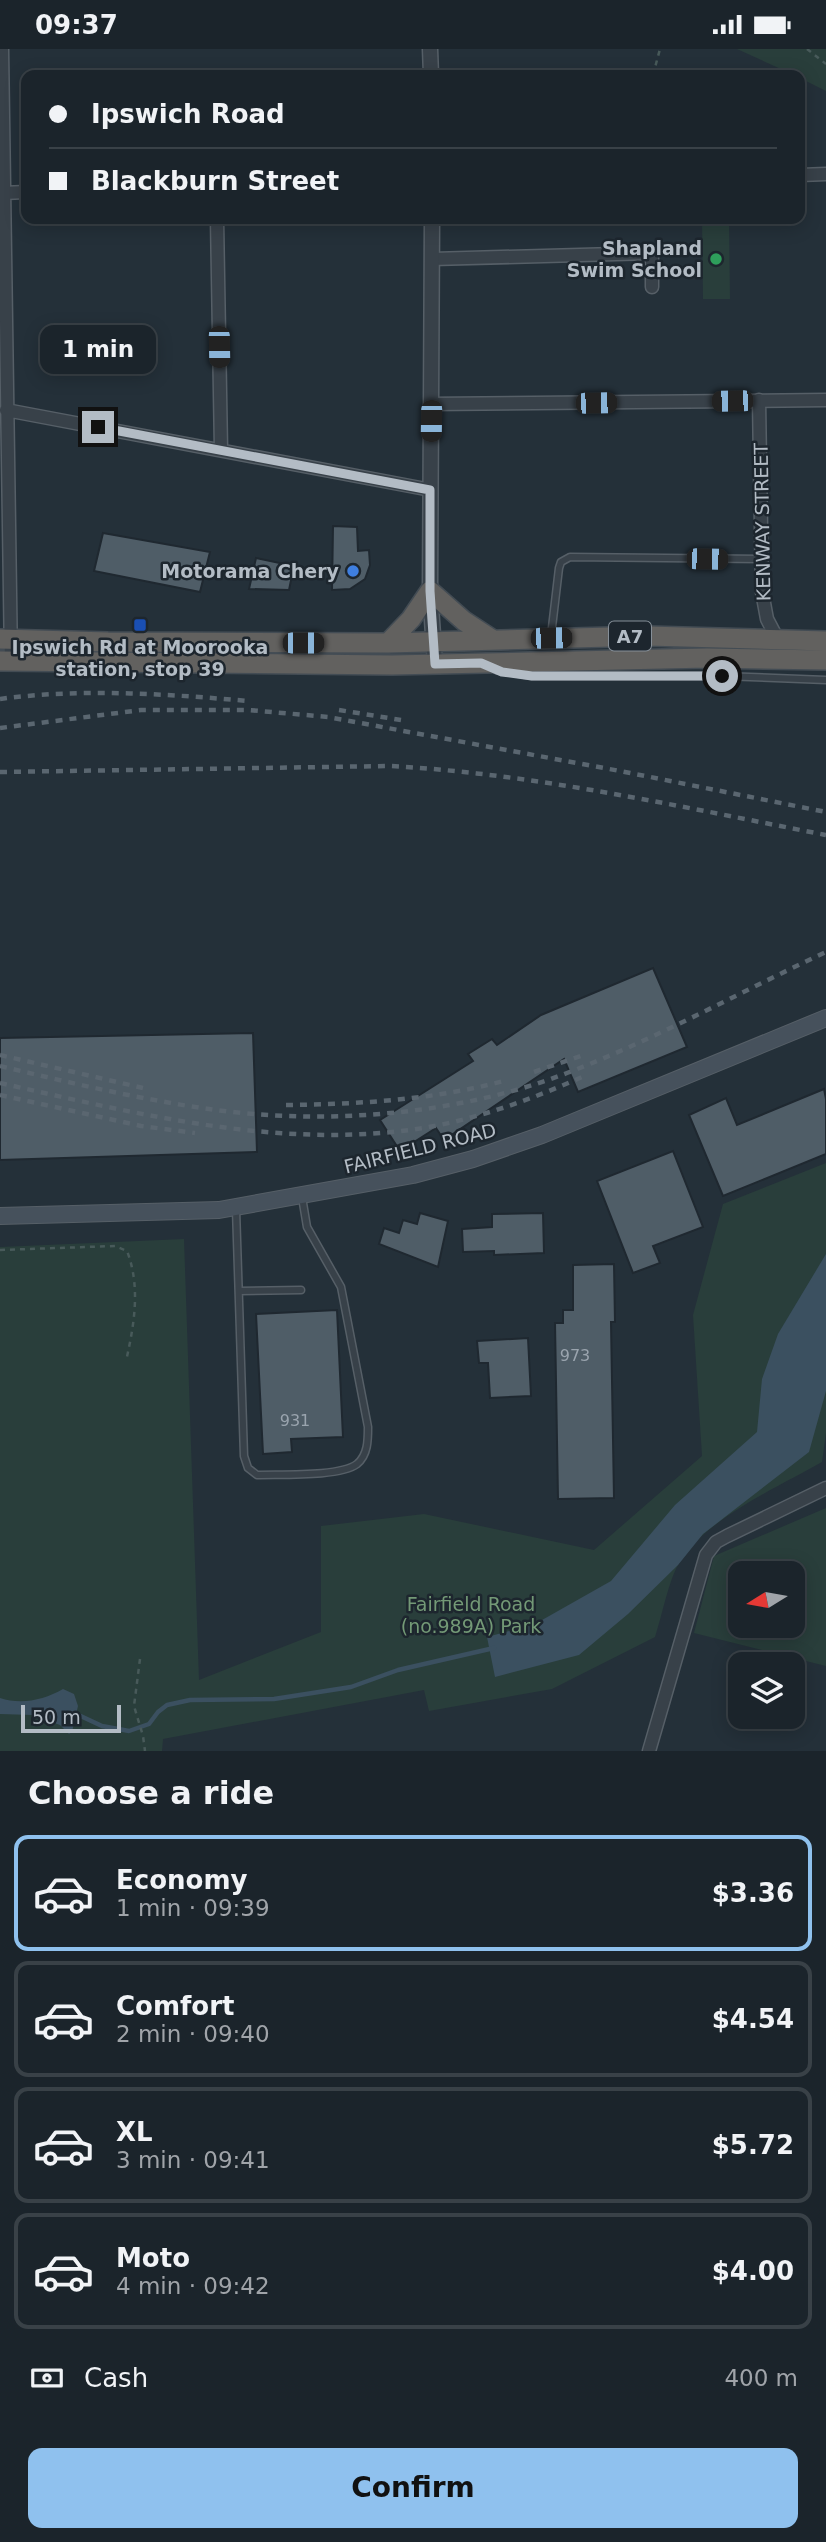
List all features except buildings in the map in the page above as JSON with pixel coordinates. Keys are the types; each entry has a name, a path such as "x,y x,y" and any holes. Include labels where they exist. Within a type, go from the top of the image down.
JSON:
{"highway":[{"path":"388,643 411,619 430,591 464,621 493,640"},
{"name":"A7","path":"5,639 388,643 648,636 826,641"},
{"name":"A7","path":"5,661 435,664 719,658 826,660"}],"main road":[{"name":"FAIRFIELD ROAD","path":"0,1216 184,1212 236,1207 413,1175 542,1135 826,1018"}],"street":[{"path":"2,49 5,661"},
{"path":"430,49 431,70"},
{"path":"805,174 826,174"},
{"path":"3,193 21,192"},
{"path":"216,224 221,450"},
{"path":"432,224 430,591 435,664"},
{"path":"432,259 652,253 652,287"},
{"name":"KENWAY STREET","path":"759,400 764,610 778,640"},
{"path":"431,404 826,400"},
{"path":"5,411 430,490"},
{"path":"649,1751 709,1549 727,1536 826,1488"}],"lane":[{"path":"551,638 559,568 561,562 570,557 762,559"},
{"path":"481,663 502,672 532,676 722,676 826,680"},
{"path":"236,1207 244,1456 248,1468 257,1475 341,1471 358,1463 368,1445 368,1427 341,1287 307,1227 302,1196"},
{"path":"239,1290 301,1290"}],"path":[{"path":"654,70 660,49"},
{"path":"807,49 826,64"},
{"path":"0,1250 115,1246 127,1251 131,1261 135,1297 131,1341 126,1361"},
{"path":"140,1659 134,1695 145,1751"}],"green space":[{"path":"737,49 826,49 826,91 805,80 805,70 783,70"},
{"name":"Shapland Swim School","path":"702,224 729,224 730,299 703,299"},
{"name":"Fairfield Road (no.989A) Park","path":"826,1163 826,1433 822,1462 723,1519 689,1549 674,1572 655,1637 552,1689 429,1711 424,1690 163,1739 162,1751 0,1751 0,1247 184,1239 199,1680 321,1632 321,1526 424,1514 594,1550 702,1456 693,1315 723,1204"},
{"path":"826,1508 826,1666 805,1661 805,1652 770,1652 694,1633 714,1556"}],"water":[{"path":"826,1254 826,1391 809,1452 703,1534 678,1565 628,1614 579,1655 495,1677 487,1637 535,1624 611,1581 675,1505 757,1432 762,1379 778,1334"},
{"path":"63,1689 74,1694 78,1706 72,1732 69,1734 60,1725 32,1715 0,1714 0,1698 32,1700"}],"waterway":[{"path":"72,1712 102,1726 129,1731 149,1724 167,1705 190,1700 274,1699 351,1687 398,1670 494,1648"}],"railway":[{"path":"0,699 93,693 155,694 248,701"},
{"path":"0,728 141,710 249,710 328,717 826,812"},
{"path":"339,710 401,720"},
{"path":"0,772 390,766 445,770 609,793 826,835"},
{"path":"0,1066 151,1099 247,1113 340,1116 434,1108 524,1088 600,1060 826,952"},
{"path":"0,1055 143,1088"},
{"path":"534,1072 581,1056"},
{"path":"0,1083 203,1125 306,1134 358,1134 410,1130 454,1122 519,1102 582,1077"},
{"path":"286,1105 397,1100 507,1080"},
{"path":"0,1095 141,1126 195,1133"}],"place":[{"name":"Shapland Swim School","path":"716,259"},
{"name":"Motorama Chery","path":"353,571"},
{"name":"Ipswich Rd at Moorooka station, stop 39","path":"140,625"}],"route":[{"path":"98,427 430,490 430,591 435,664 481,663 502,672 532,676 722,676"}]}
